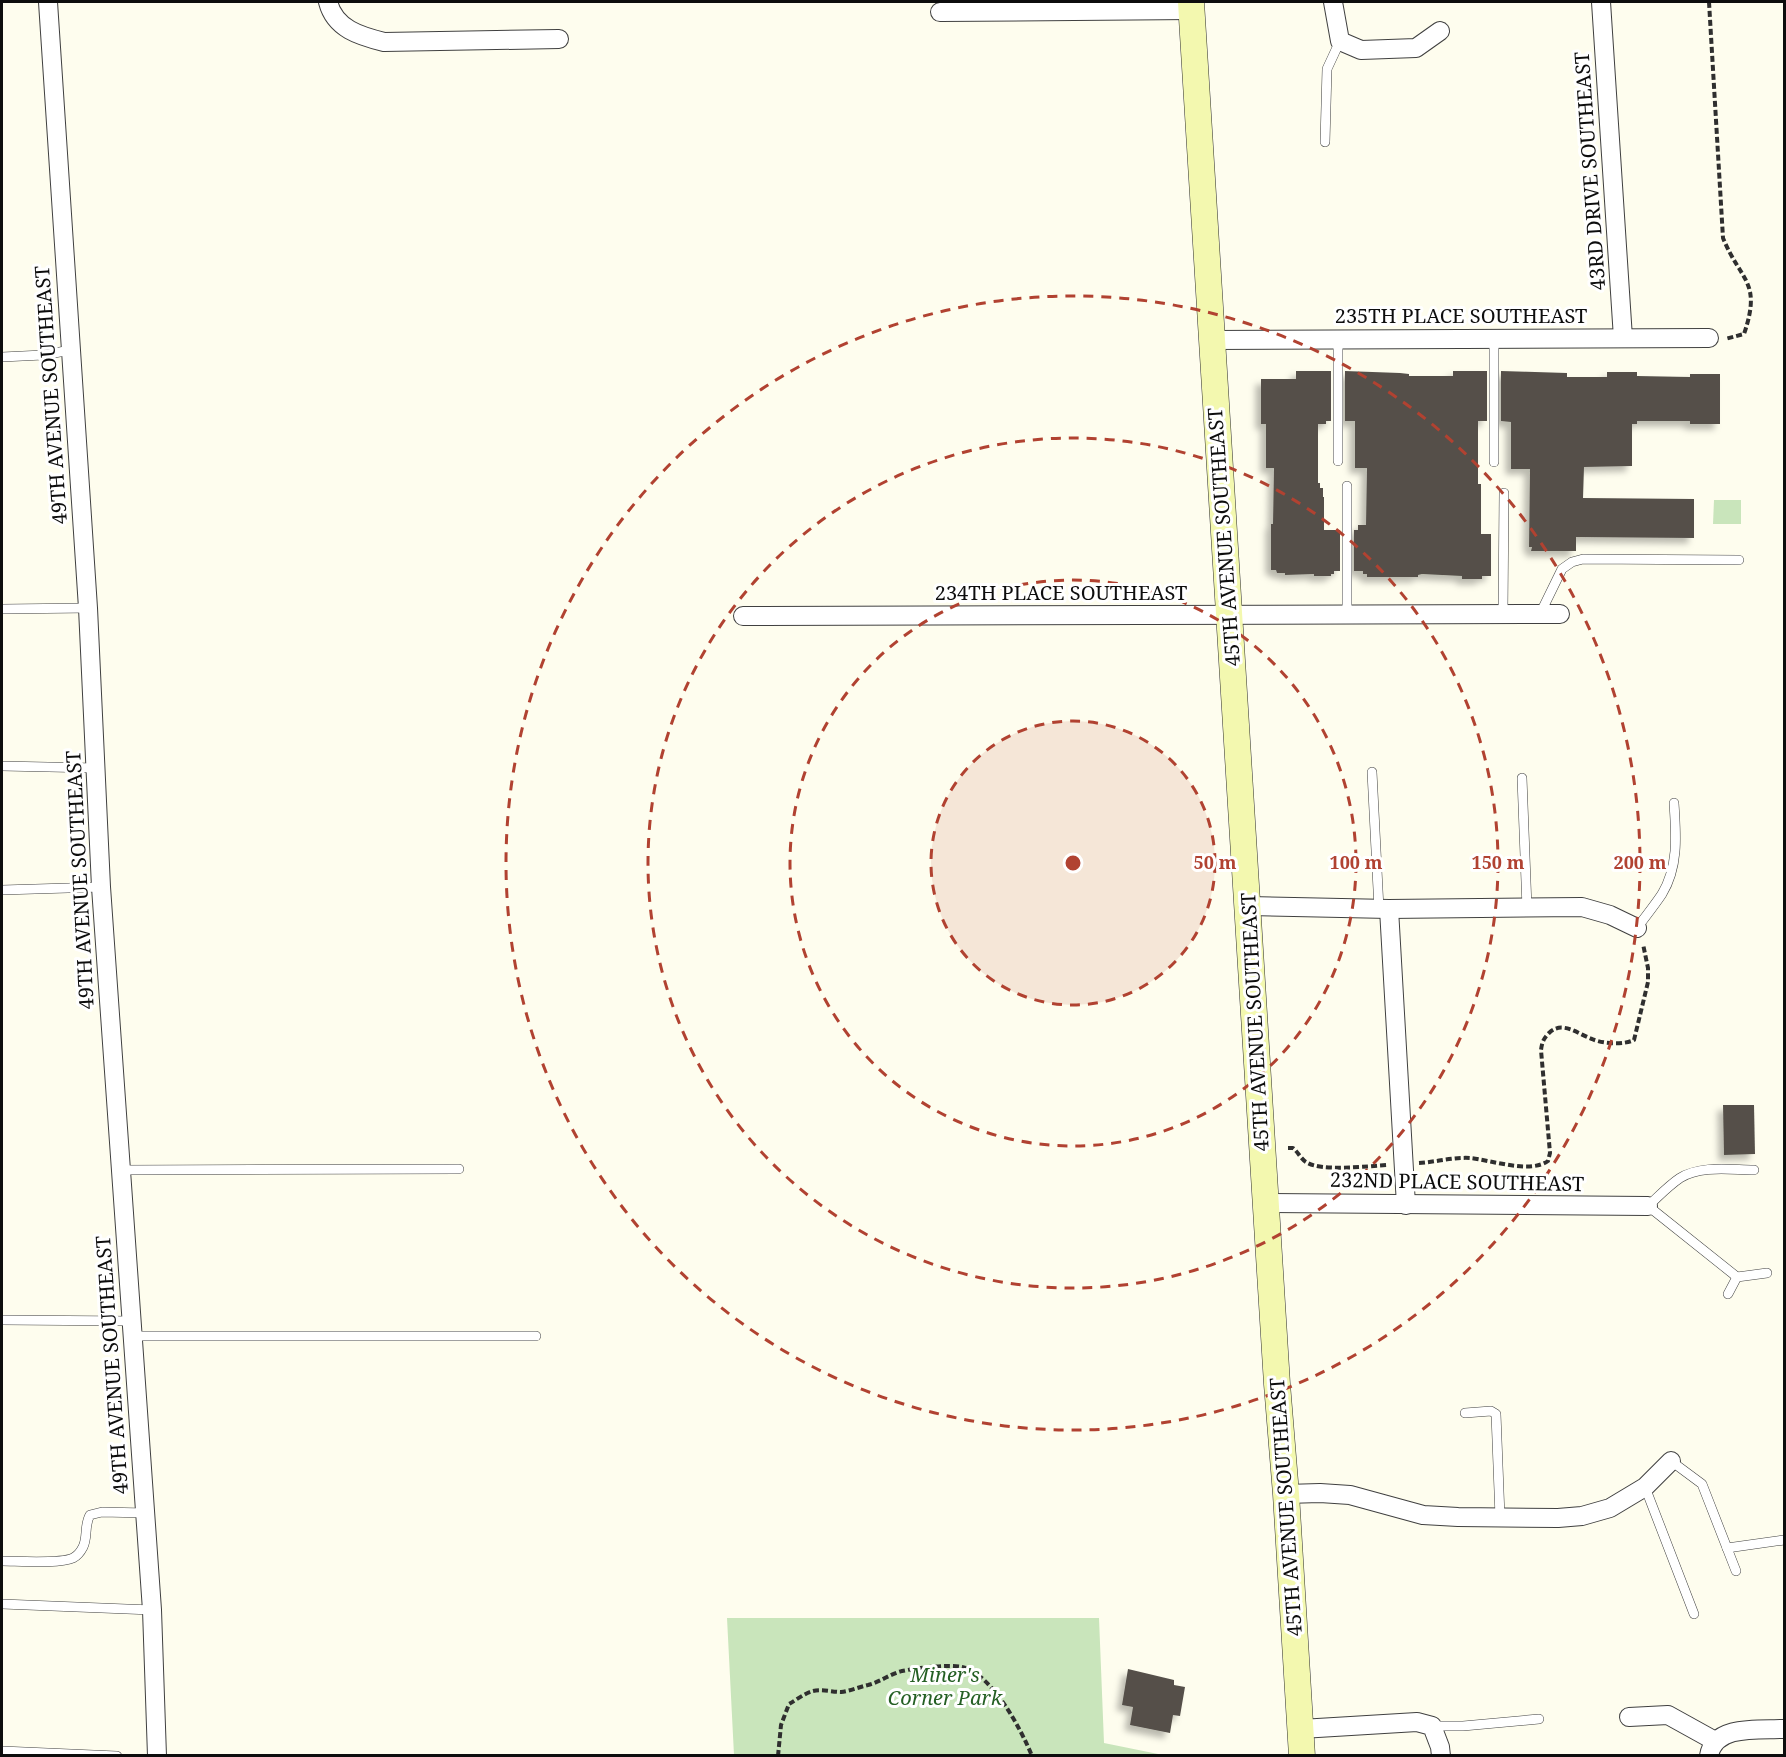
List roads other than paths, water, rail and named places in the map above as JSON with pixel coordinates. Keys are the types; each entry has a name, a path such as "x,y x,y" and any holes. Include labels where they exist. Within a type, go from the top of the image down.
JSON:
{"street":[{"name":"49TH AVENUE SOUTHEAST","path":"48,2 88,608 101,887 152,1610 158,1755"},
{"path":"328,2 343,26 359,36 384,42 560,39"},
{"path":"1333,2 1340,41 1361,50 1416,48 1440,31"},
{"name":"43RD DRIVE SOUTHEAST","path":"1601,2 1623,338"},
{"path":"940,12 1191,6"},
{"name":"45TH AVENUE SOUTHEAST","path":"1191,6 1302,1755"},
{"name":"235TH PLACE SOUTHEAST","path":"1212,340 1709,338"},
{"name":"234TH PLACE SOUTHEAST","path":"743,616 1560,614"},
{"path":"1249,906 1384,909 1582,908 1610,915 1636,928"},
{"path":"1384,909 1406,1205"},
{"name":"232ND PLACE SOUTHEAST","path":"1266,1203 1648,1206"},
{"path":"1286,1494 1350,1495 1423,1515 1558,1518 1582,1516 1610,1508 1645,1487 1671,1461"},
{"path":"1629,1717 1668,1715 1712,1748 1728,1732 1785,1728"},
{"path":"1300,1729 1418,1722 1432,1725 1441,1755"}],"lane":[{"path":"1325,142 1327,69 1340,41"},
{"path":"1338,339 1338,461"},
{"path":"1494,339 1494,462"},
{"path":"2,357 43,355 71,350"},
{"path":"1347,486 1347,614"},
{"path":"1503,614 1504,493"},
{"path":"1539,614 1562,569 1572,562 1583,559 1739,560"},
{"path":"2,609 88,608"},
{"path":"2,766 96,768"},
{"path":"1372,772 1384,909"},
{"path":"1522,778 1527,908"},
{"path":"1636,928 1662,894 1670,876 1676,853 1674,803"},
{"path":"2,890 101,887"},
{"path":"121,1170 459,1169"},
{"path":"1754,1170 1701,1170 1690,1173 1679,1179 1648,1206 1737,1276 1767,1273"},
{"path":"1728,1294 1737,1276"},
{"path":"2,1320 132,1329 536,1336"},
{"path":"1465,1413 1491,1411 1496,1414 1500,1517"},
{"path":"1671,1461 1702,1484 1736,1572"},
{"path":"1645,1487 1694,1614"},
{"path":"2,1562 73,1558 84,1546 87,1520 90,1515 102,1512 145,1513"},
{"path":"1727,1548 1785,1540"},
{"path":"2,1604 152,1610"},
{"path":"1432,1725 1463,1726 1539,1719"},
{"path":"2,1751 117,1755"}],"park label":[{"name":"Miner's Corner Park","path":"945,1686"}]}
